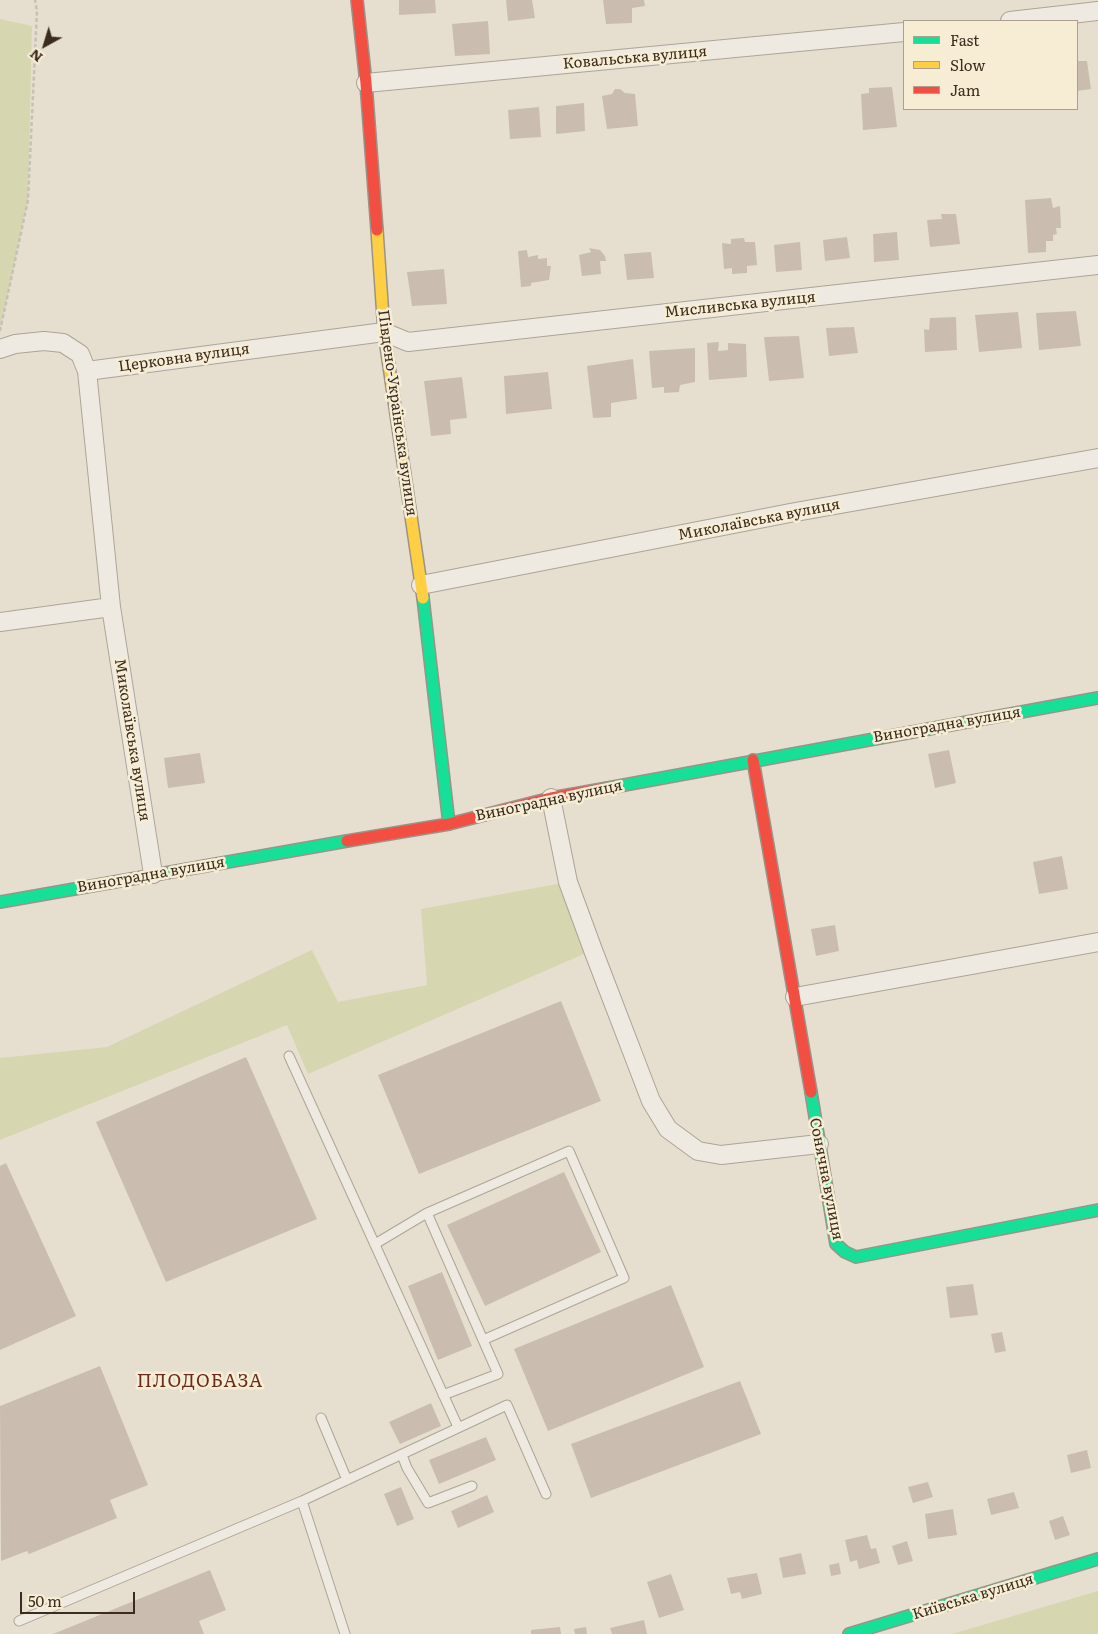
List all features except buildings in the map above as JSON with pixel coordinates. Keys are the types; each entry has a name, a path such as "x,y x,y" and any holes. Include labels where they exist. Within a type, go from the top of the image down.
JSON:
{"street":[{"name":"Південо-Українська вулиця","path":"357,0 366,83 384,332 421,585 449,824"},
{"path":"1019,20 1098,11"},
{"name":"Ковальська вулиця","path":"366,83 903,32"},
{"name":"Мисливська вулиця","path":"384,332 408,342 1098,265"},
{"name":"Церковна вулиця","path":"86,371 384,332"},
{"path":"0,349 15,344 44,340 63,343 80,354 86,371"},
{"name":"Миколаївська вулиця","path":"86,371 111,607 154,874"},
{"name":"Миколаївська вулиця","path":"421,585 790,513 1098,458"},
{"path":"0,622 111,607"},
{"name":"Виноградна вулиця","path":"0,902 449,824 551,798 1098,698"},
{"name":"Сонячна вулиця","path":"753,760 836,1244 845,1252 856,1257 1098,1210"},
{"path":"551,798 571,890 651,1101 668,1129 698,1151 721,1155 819,1144"},
{"path":"795,997 1098,942"},
{"name":"Київська вулиця","path":"849,1634 1098,1559"}],"lane":[{"path":"289,1056 458,1428"},
{"path":"375,1244 427,1213 569,1151 624,1278 483,1340"},
{"path":"427,1213 498,1374 443,1395"},
{"path":"19,1621 302,1501 507,1405 546,1494"},
{"path":"321,1418 347,1480"},
{"path":"402,1455 407,1468 428,1503 472,1486"},
{"path":"302,1501 345,1634"}],"path":[{"path":"0,331 28,200 37,11 35,0"}],"green space":[{"path":"0,19 32,26 28,200 0,331"},
{"path":"568,882 593,950 308,1074 287,1025 0,1140 0,1058 107,1047 312,950 338,1002 427,985 421,909"},
{"path":"1098,1591 1098,1634 952,1634"}],"traffic: fast":[{"path":"423,598 449,824"},
{"path":"608,788 1098,698"},
{"path":"0,902 347,841"},
{"path":"811,1092 836,1244 845,1252 856,1257 1098,1210"},
{"path":"849,1634 1098,1559"}],"traffic: slow":[{"path":"377,230 384,332 423,598"}],"traffic: jam":[{"path":"357,0 366,83 377,230"},
{"path":"753,760 811,1092"},
{"path":"347,841 449,824 551,798 608,788"}],"district":[{"name":"ПЛОДОБАЗА","path":"200,1382"}]}
